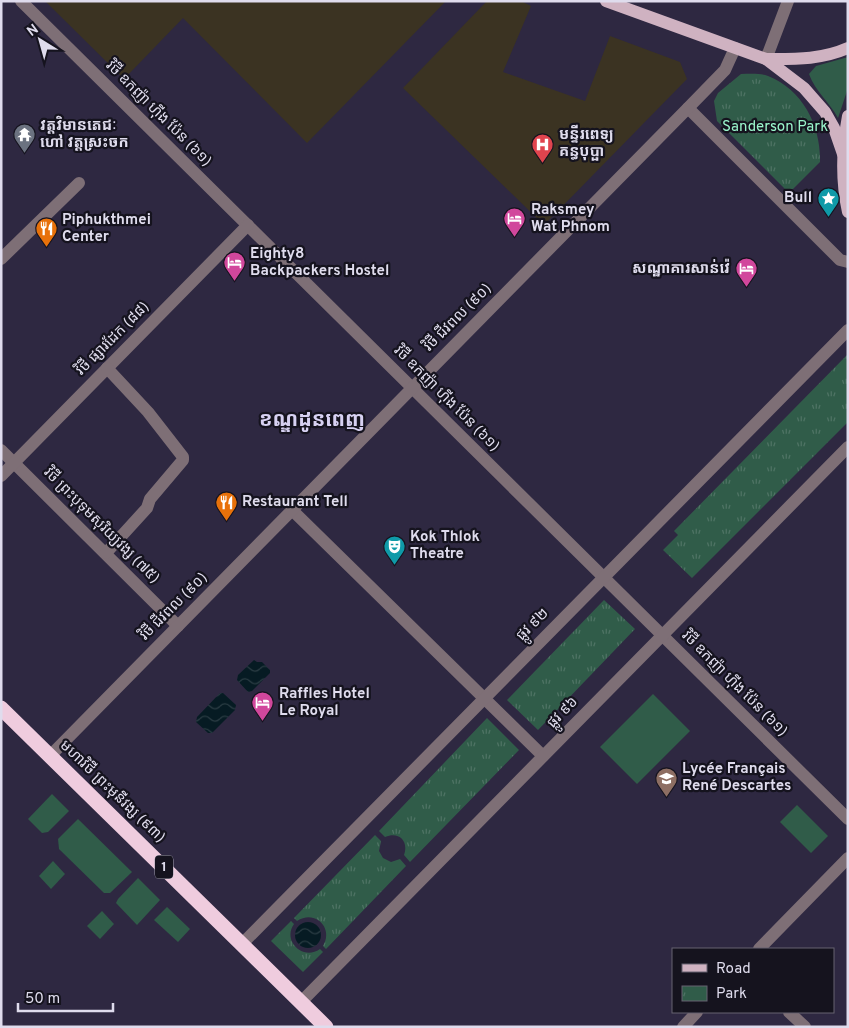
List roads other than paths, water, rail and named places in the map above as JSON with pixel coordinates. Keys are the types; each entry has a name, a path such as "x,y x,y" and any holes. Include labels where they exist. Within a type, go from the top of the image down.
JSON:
{"highway":[{"name":"មហាវិថី ព្រះមុនីវង្ស (៩៣)","path":"1,708 326,1027"}],"main road":[{"path":"606,1 766,59 804,88 825,112 834,128 842,154"},
{"path":"766,59 802,60 836,53 848,48"},
{"path":"848,116 842,154 848,212"}],"street":[{"name":"វិថី ឧកញ៉ា ហ៊ីង ប៉ែន (៦១)","path":"21,1 848,819"},
{"path":"766,59 788,1"},
{"name":"វិថី ជីវពល (៩០)","path":"50,756 725,70 735,48"},
{"path":"688,108 840,260 848,262"},
{"path":"1,259 79,183"},
{"name":"វិថី ផ្សារដែក (៨៨)","path":"1,476 248,225"},
{"name":"ផ្លូវ ៩២","path":"242,944 848,330"},
{"path":"106,553 147,508 150,499 183,460 183,457 148,412 107,368"},
{"name":"ផ្លូវ ៩៦","path":"301,1002 848,447"},
{"name":"វិថី ព្រះបុទុមសុរិយ្យវង្ស (៧៥)","path":"1,450 178,626"},
{"path":"292,510 543,756"},
{"path":"760,948 848,858"},
{"path":"683,1027 697,1013"},
{"path":"790,1013 805,1027"}],"water":[{"path":"254,660 262,662 270,670 270,673 252,691 248,692 237,680 238,675"},
{"path":"220,693 223,693 236,705 235,710 212,733 208,733 196,722 197,717"},
{"path":"308,922 317,926 321,935 317,944 308,948 299,944 295,935 299,926"}],"place":[{"name":"វត្តវិមានតេជៈ ហៅ វត្តស្រះចក","path":"24,154"},
{"name":"មន្ទីរពេទ្យ គន្ធបុប្ផា","path":"543,163"},
{"name":"Bull","path":"828,217"},
{"name":"Raksmey Wat Phnom","path":"515,238"},
{"name":"Piphukthmei Center","path":"46,248"},
{"name":"Eighty8 Backpackers Hostel","path":"234,282"},
{"name":"សណ្ឋាគារសាន់វ៉េ","path":"746,288"},
{"name":"Restaurant Tell","path":"226,521"},
{"name":"Kok Thlok Theatre","path":"394,565"},
{"name":"Raffles Hotel Le Royal","path":"263,722"},
{"name":"Lycée Français René Descartes","path":"666,797"}],"district":[{"name":"ខណ្ឌដូនពេញ","path":"312,421"}],"park label":[{"name":"Sanderson Park","path":"775,127"}]}
